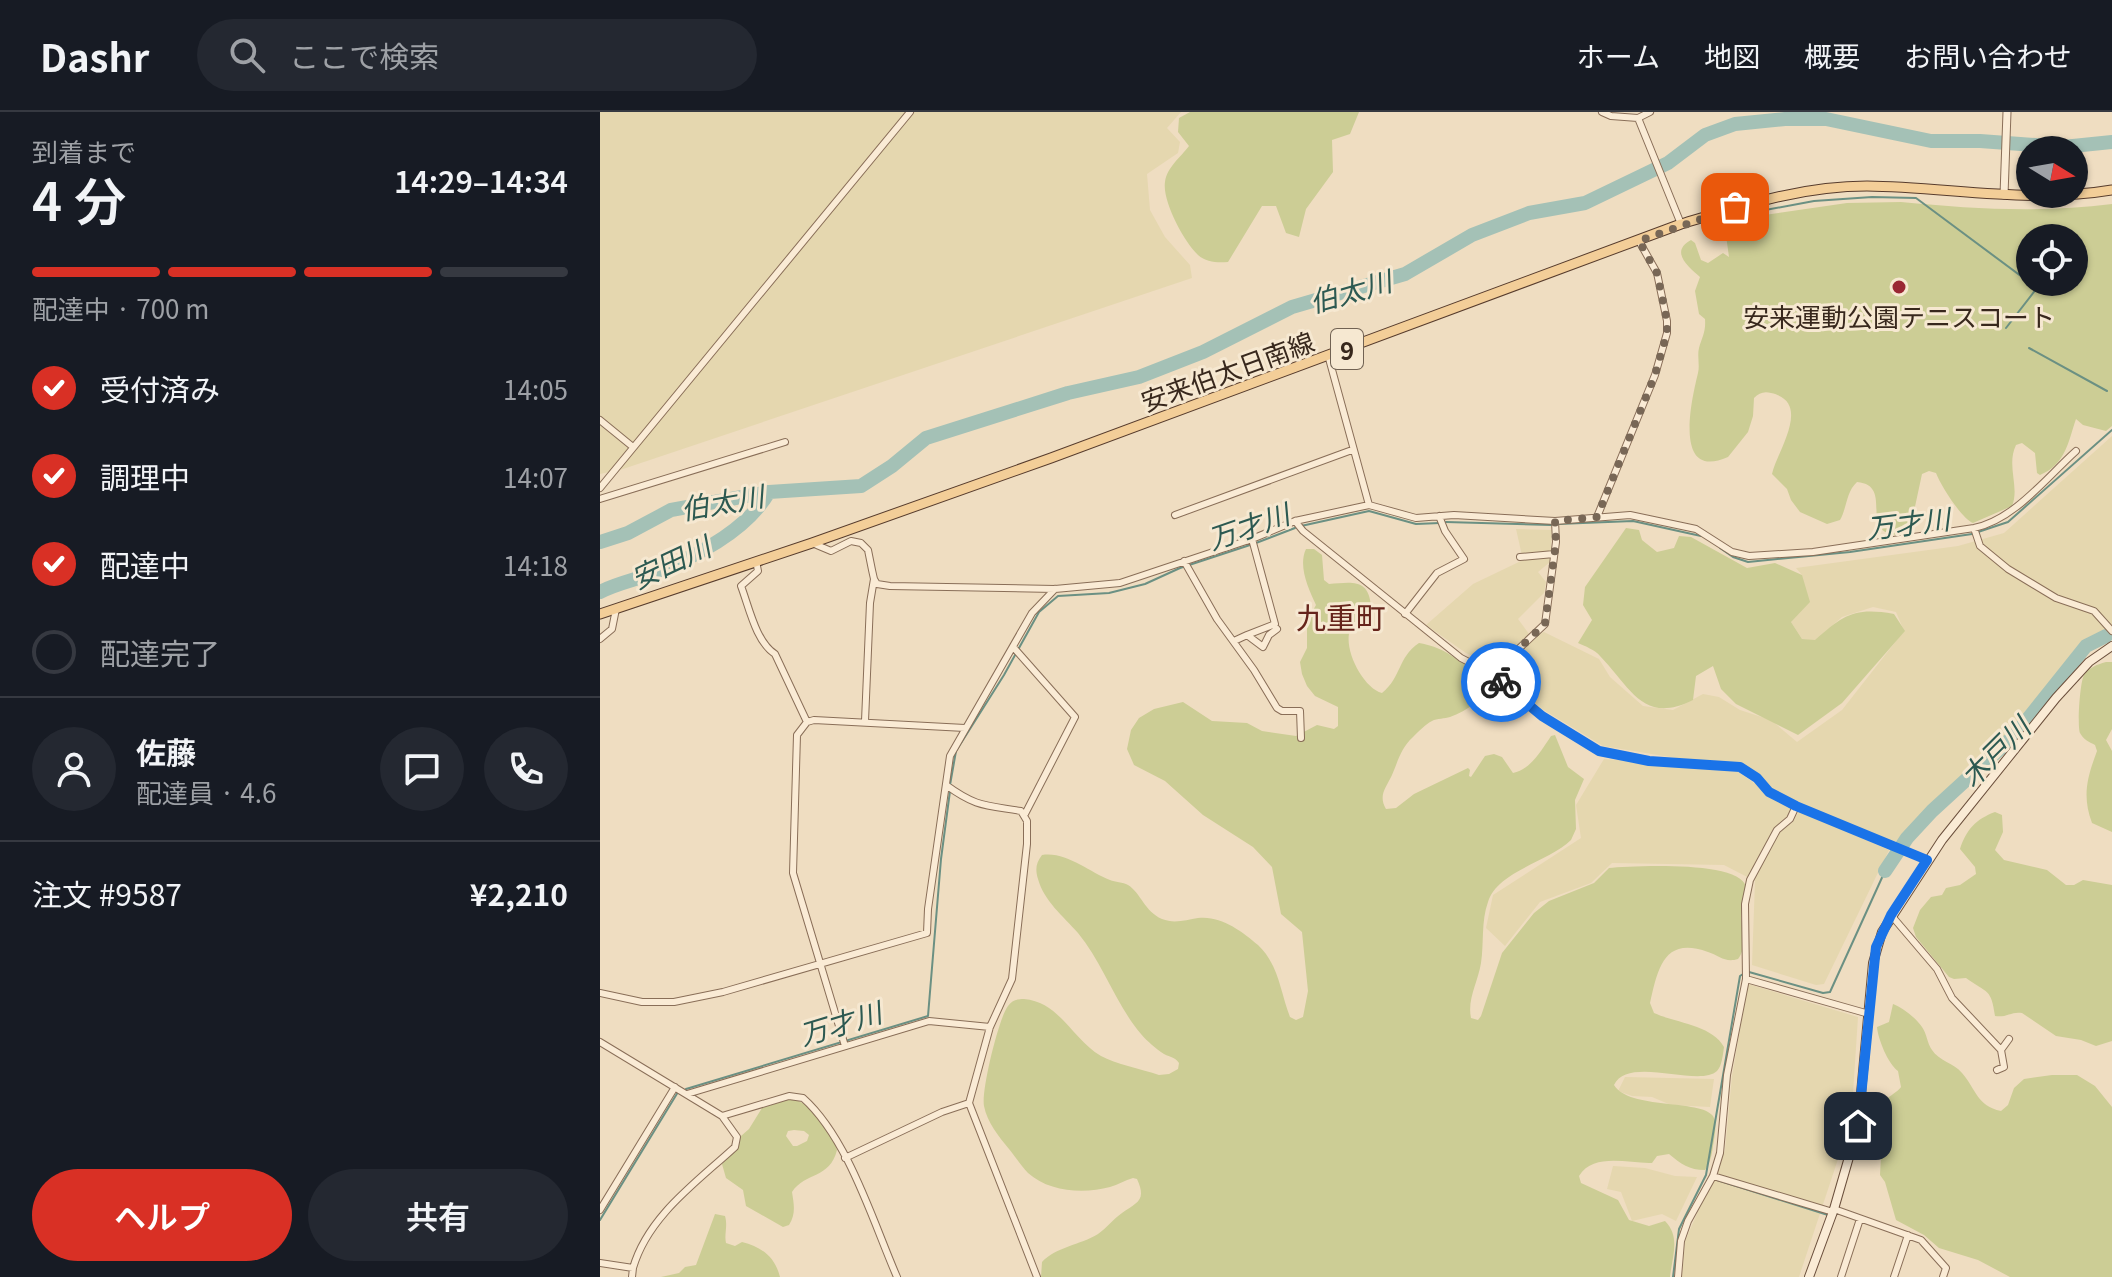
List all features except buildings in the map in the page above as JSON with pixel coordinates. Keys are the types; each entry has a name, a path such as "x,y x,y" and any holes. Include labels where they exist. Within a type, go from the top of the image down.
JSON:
{"main road":[{"name":"安来伯太日南線","path":"600,614 812,543 1681,224 1776,196 1837,187 1928,188 2004,195 2059,195 2112,190"},
{"path":"1809,1277 1833,1211 1858,1126 1876,947 1891,915 1927,860 2056,698 2089,662 2112,646"}],"street":[{"path":"600,488 910,112"},
{"path":"1602,112 1639,120 1650,112"},
{"path":"2004,195 2007,112"},
{"path":"1639,120 1681,224"},
{"path":"1597,517 1655,375 1667,333 1657,273 1639,241"},
{"path":"1328,355 1369,505"},
{"path":"600,420 633,447"},
{"path":"600,499 785,442"},
{"path":"1175,515 1352,450"},
{"path":"812,543 831,551 851,541 861,543 868,550 877,584 1055,589 1120,583 1254,543 1297,525 1369,505 1416,518 1441,521 1555,521 1630,515 1696,529 1732,552 1749,556 1813,552 1974,528 2002,519 2076,451"},
{"path":"600,479 609,479"},
{"path":"1405,614 1437,573 1464,559 1441,521"},
{"path":"1492,674 1545,624 1555,521"},
{"path":"1297,525 1461,658 1492,674 1542,716 1599,751 1649,761 1740,767 1757,778 1769,792 1796,806 1927,860"},
{"path":"1974,528 1980,546 2008,569 2056,598 2094,611 2112,631"},
{"path":"1234,641 1275,624 1254,543"},
{"path":"1520,557 1554,554"},
{"path":"756,561 758,571 741,586 760,634 768,650 775,654 807,722"},
{"path":"1186,564 1217,619 1277,708 1300,711 1301,738"},
{"path":"865,721 870,603 874,579"},
{"path":"600,993 642,1002 674,1002 723,992 927,933 928,909 949,788 950,756 1016,650 1032,613 1055,589"},
{"path":"600,639 612,629 616,608"},
{"path":"1247,635 1263,647 1269,635 1277,629"},
{"path":"1016,650 1075,717 1025,814 1027,844 1012,979 990,1027 969,1103 1037,1277"},
{"path":"2102,652 2112,658"},
{"path":"844,1042 793,873 795,741 807,722 814,720 965,728"},
{"path":"949,788 976,804 1025,814"},
{"path":"1678,1277 1681,1241 1688,1221 1713,1176 1720,1153 1727,1075 1746,979 1745,904 1750,880 1777,830 1790,819 1796,806"},
{"path":"1891,915 1937,969 1952,998 2001,1050"},
{"path":"1746,979 1869,1014"},
{"path":"687,1094 844,1042 929,1021 990,1027"},
{"path":"2009,1039 2001,1050 2001,1069 2013,1066"},
{"path":"600,1042 722,1116 737,1137 735,1147 681,1195 648,1233 632,1277"},
{"path":"600,1210 675,1087"},
{"path":"722,1116 800,1096 827,1125 845,1158 897,1277"},
{"path":"845,1158 942,1112 969,1103"},
{"path":"1713,1176 1921,1240 1946,1268 1943,1277"},
{"path":"1843,1276 1860,1219"},
{"path":"1894,1277 1908,1235"},
{"path":"600,1263 633,1268"}],"shaded area":[{"path":"600,112 1181,112 1167,128 1180,142 1178,153 1147,174 1150,210 1165,237 1190,265 1192,278 623,469 600,474"},
{"path":"2112,436 2112,630 2082,645 2052,688 2014,732 1895,842 1797,803 1777,828 1782,830 1793,822 1799,811 1889,850 1824,984 1816,985 1752,965 1755,881 1724,865 1612,863 1591,883 1540,902 1505,946 1486,928 1493,895 1581,838 1576,805 1604,759 1734,769 1757,785 1762,777 1741,763 1676,758 1603,746 1542,709 1490,664 1466,653 1426,625 1473,584 1523,560 1516,529 1552,530 1550,562 1538,572 1546,582 1544,593 1518,619 1532,638 1544,632 1599,659 1610,677 1643,706 1673,710 1703,694 1719,697 1740,710 1771,720 1797,742 1842,710 1904,631 1896,612 1873,607 1842,617 1815,641 1802,639 1791,622 1802,575 1796,568 1958,546 2004,533"},
{"path":"1748,984 1858,1017 1852,1109 1799,1277 1682,1277 1685,1241 1725,1150 1732,1076"},
{"path":"1625,1077 1714,1079 1710,1107 1671,1105 1652,1097 1632,1096 1618,1091"},
{"path":"1613,1166 1697,1177 1676,1221 1662,1214 1632,1221 1621,1192 1607,1189"}],"green space":[{"path":"1190,112 1359,112 1350,134 1332,140 1333,172 1306,209 1299,237 1286,233 1276,206 1262,206 1228,262 1212,262 1192,249 1175,221 1165,190 1168,172 1189,146 1178,132 1179,118"},
{"path":"1901,202 2033,209 2088,208 2112,204 2112,426 2106,431 2083,425 2076,419 2061,459 2040,475 2037,473 2035,453 2022,443 2016,445 2012,461 2015,491 2012,506 1973,523 1958,509 1936,473 1929,471 1922,474 1910,530 1904,534 1883,530 1873,491 1868,485 1857,482 1840,520 1827,524 1800,512 1787,489 1772,474 1791,417 1790,406 1783,398 1766,392 1754,398 1748,432 1728,457 1710,462 1699,458 1692,448 1690,417 1705,319 1699,314 1695,291 1700,277 1681,254 1691,240 1701,260 1708,263 1723,253 1729,257 1724,221 1847,203"},
{"path":"1626,528 1639,530 1642,540 1657,552 1674,548 1679,536 1691,537 1747,568 1775,563 1802,575 1810,602 1791,622 1802,639 1815,640 1842,619 1869,612 1894,614 1905,631 1842,703 1798,735 1736,704 1721,689 1713,666 1696,676 1693,700 1676,707 1650,706 1630,691 1598,654 1578,643 1592,620 1583,605 1585,587"},
{"path":"1306,549 1314,549 1322,555 1324,580 1329,584 1357,584 1367,591 1371,607 1350,630 1349,647 1356,667 1375,690 1382,693 1388,687 1407,655 1419,643 1451,655 1479,674 1483,682 1484,689 1476,702 1450,717 1430,722 1406,746 1384,792 1386,809 1396,808 1414,794 1468,768 1471,777 1485,756 1494,754 1502,757 1513,773 1519,771 1555,735 1568,767 1584,779 1575,800 1576,829 1571,840 1512,875 1493,891 1484,917 1481,963 1470,1004 1471,1018 1478,1020 1481,1016 1502,953 1534,913 1549,901 1594,883 1609,868 1661,866 1706,869 1740,878 1746,887 1741,918 1743,944 1738,959 1726,960 1693,948 1672,952 1660,967 1650,1003 1654,1013 1702,1029 1718,1040 1724,1047 1719,1069 1708,1075 1695,1076 1633,1073 1622,1076 1614,1085 1634,1098 1695,1108 1713,1116 1715,1134 1705,1170 1690,1168 1669,1154 1657,1156 1652,1163 1612,1161 1594,1164 1579,1176 1581,1183 1618,1200 1629,1220 1649,1226 1665,1221 1674,1240 1670,1277 1041,1277 1042,1262 1061,1249 1098,1234 1136,1203 1141,1192 1137,1179 1133,1178 1110,1187 1089,1190 1067,1190 1046,1184 1028,1173 997,1134 986,1112 984,1098 996,1039 1008,1006 1015,1000 1024,999 1047,1007 1091,1049 1114,1062 1159,1075 1178,1069 1179,1063 1158,1050 1132,1023 1087,945 1045,894 1037,872 1037,863 1042,855 1069,859 1110,880 1128,885 1162,919 1214,919 1238,930 1258,945 1270,961 1290,1017 1296,1020 1303,1017 1308,991 1302,932 1281,914 1272,867 1253,847 1203,815 1165,781 1134,765 1127,749 1131,730 1139,718 1154,709 1183,702 1212,721 1247,723 1262,731 1296,736 1317,725 1334,729 1338,726 1338,707 1315,696 1302,674 1300,662 1307,648 1307,621 1316,605 1304,570"},
{"path":"2106,662 2112,662 2112,729 2106,740 2112,751 2112,832 2092,823 2087,787 2097,751 2095,745 2081,735 2079,728 2084,675"},
{"path":"1995,812 2002,815 2003,832 1995,850 2004,860 2047,870 2066,885 2083,880 2112,885 2112,1041 2096,1046 2056,1036 2022,1013 1995,1016 1987,992 1966,978 1949,977 1916,937 1913,928 1920,910 1931,897 1942,895 1946,888 1960,885 1976,874 1975,867 1960,849 1973,826"},
{"path":"1893,1004 1917,1020 1935,1054 1959,1070 1982,1101 1993,1109 2001,1111 2008,1105 2014,1088 2024,1079 2052,1075 2077,1075 2095,1086 2112,1107 2112,1277 2010,1277 1978,1260 1939,1248 1924,1235 1896,1220 1880,1175 1881,1157 1861,1141 1869,1106 1901,1087 1898,1071 1884,1051 1877,1027 1889,1022"},
{"path":"790,1099 806,1105 826,1126 837,1150 829,1166 792,1192 793,1217 789,1225 783,1227 746,1206 743,1190 726,1178 722,1164 735,1150 741,1136 762,1108","holes":["788,1131 804,1131 809,1135 807,1141 797,1146 793,1146 786,1136"]},
{"path":"715,1214 725,1216 726,1243 735,1246 742,1242 761,1250 771,1258 780,1277 661,1277 696,1265"}],"waterway":[{"name":"伯太川","path":"600,542 628,533 671,510 769,492 861,486 926,438 1068,393 1139,377 1203,352 1292,307 1405,274 1472,235 1529,213 1585,203 1668,163 1705,135 1735,124 1826,119 1931,141 2063,147 2112,142"},
{"path":"1723,218 1814,201 1916,198 2037,288 2006,328"},
{"path":"2029,348 2107,391"},
{"name":"万才川","path":"1978,532 2008,522 2112,430"},
{"name":"安田川","path":"600,592 669,567 702,551 747,519 769,492"},
{"name":"万才川","path":"1301,526 1369,511 1416,524 1440,523"},
{"name":"万才川","path":"1558,524 1633,521 1701,536"},
{"name":"万才川","path":"1446,522 1551,525"},
{"name":"万才川","path":"1256,543 1295,528"},
{"name":"万才川","path":"1720,548 1748,562 1850,552 1972,534"},
{"name":"万才川","path":"950,785 956,751 1039,612 1058,596 1109,593 1145,584 1180,568 1250,545"},
{"name":"木戸川","path":"1885,871 1907,838 1932,811 2015,735 2086,646 2106,636"},
{"name":"万才川","path":"686,1089 928,1016 950,791"},
{"path":"1749,972 1823,993 1830,992 1885,871"},
{"path":"1673,1277 1679,1229 1706,1175 1740,976 1743,974"},
{"name":"万才川","path":"600,1220 678,1092"},
{"path":"1714,1179 1828,1215"}],"way so far":[{"path":"1501,682 1492,674 1545,624 1556,542 1555,521 1597,517 1655,375 1667,333 1667,321 1657,273 1639,241 1735,207"}],"place":[{"name":"安来運動公園テニスコート","path":"1899,287"}],"district":[{"name":"九重町","path":"1341,616"}],"route":[{"path":"1501,682 1542,716 1599,751 1649,761 1740,767 1757,778 1769,792 1796,806 1927,860 1891,915 1876,947 1858,1126"}]}
